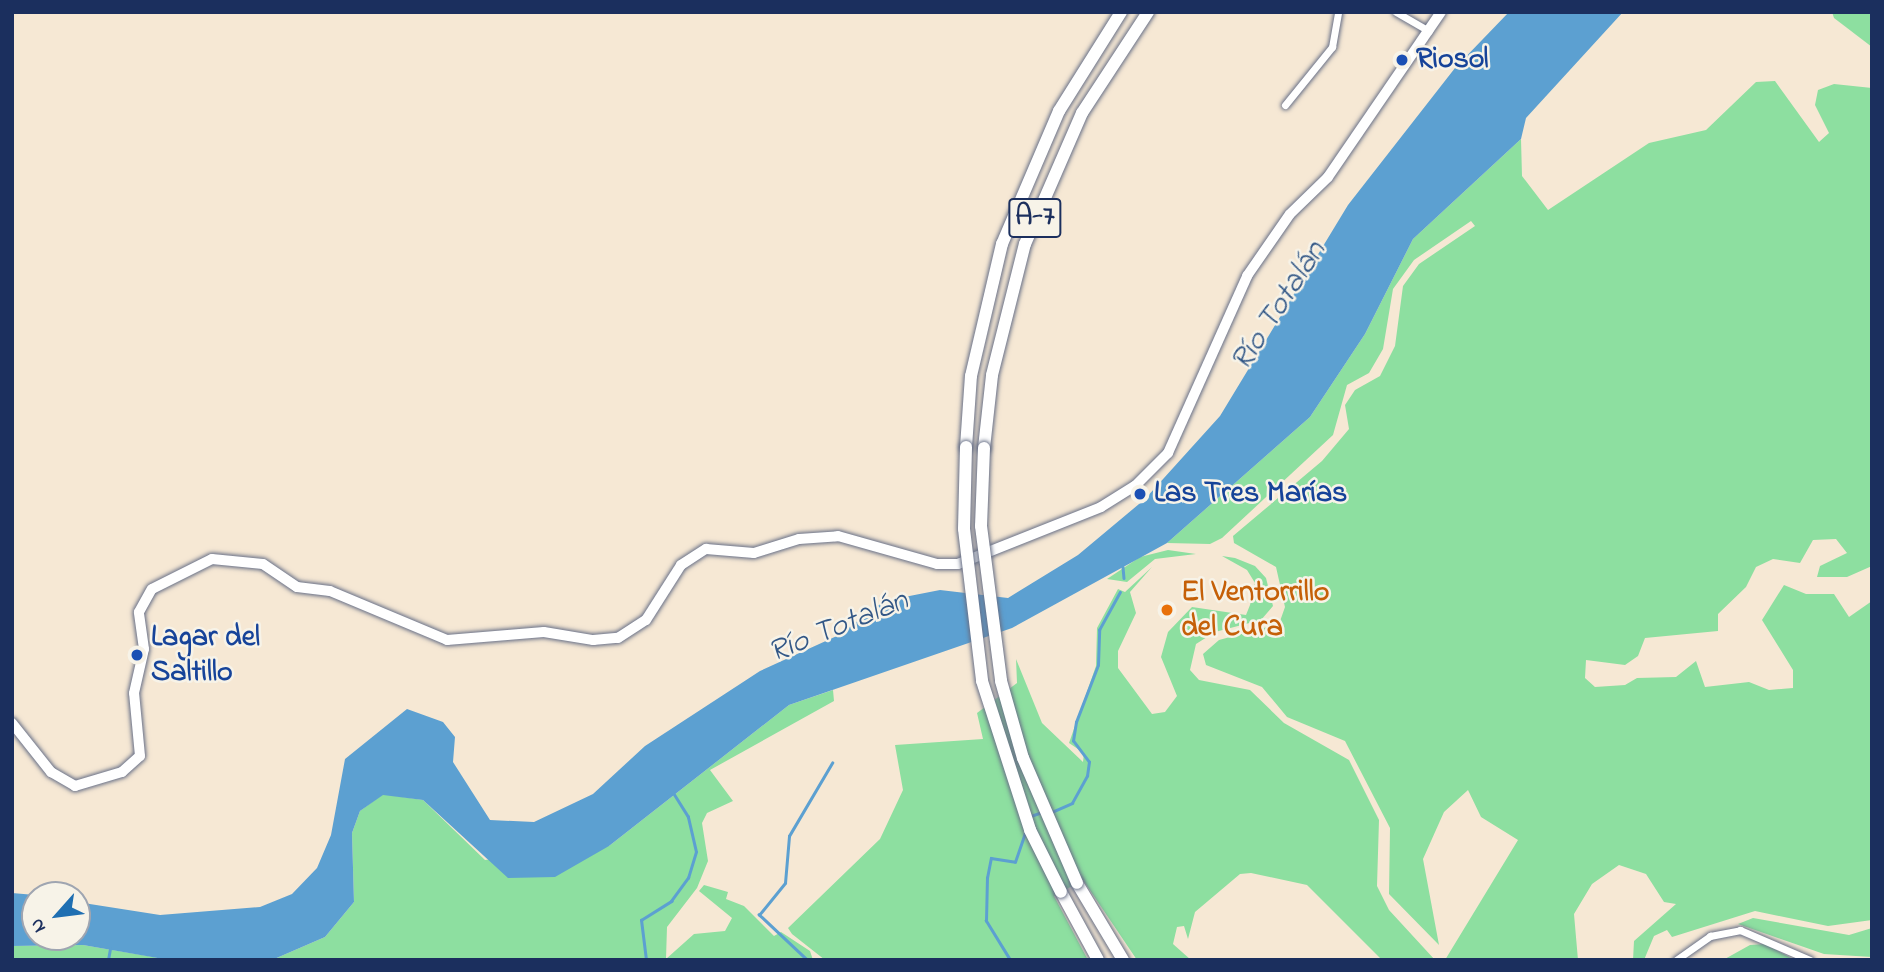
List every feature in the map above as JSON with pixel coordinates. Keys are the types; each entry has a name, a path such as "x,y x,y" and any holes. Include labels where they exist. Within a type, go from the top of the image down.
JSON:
{"highway":[{"name":"A-7","path":"1098,960 1030,830 982,681 964,529 965,447 973,364 1002,244 1059,111 1121,12"},
{"name":"A-7","path":"1123,960 1077,884 1023,758 1001,681 982,538 984,448 992,374 1025,244 1082,113 1148,12"}],"street":[{"path":"1285,105 1332,47 1338,12"},
{"path":"1395,12 1429,31"},
{"path":"12,723 51,772 75,786 122,772 139,756 134,693 144,649 139,612 152,589 212,559 263,564 297,587 330,592 447,640 544,632 618,638 646,620 664,584 695,553 720,547 754,553 799,539 838,536 937,564 977,559 1124,495 1177,437 1247,276 1290,214 1328,177 1441,12"},
{"path":"1676,960 1710,936 1740,930 1810,960"}],"green space":[{"path":"1832,12 1872,12 1872,47 1834,18"},
{"path":"1775,81 1819,142 1829,133 1815,105 1818,90 1834,84 1872,88 1872,566 1847,577 1817,577 1820,566 1847,553 1836,539 1813,540 1800,563 1773,559 1756,567 1746,587 1718,614 1718,631 1645,638 1638,656 1625,665 1586,660 1585,678 1595,687 1625,685 1637,678 1676,677 1696,661 1705,687 1749,682 1769,690 1793,688 1793,670 1762,620 1784,585 1806,594 1834,594 1849,617 1872,601 1872,920 1828,926 1755,911 1672,937 1667,930 1654,936 1644,960 1633,960 1634,941 1676,904 1664,902 1646,874 1619,865 1592,884 1574,914 1578,960 1445,960 1518,840 1481,817 1468,790 1444,812 1423,859 1439,945 1389,894 1390,828 1345,741 1287,717 1262,687 1206,665 1203,654 1219,640 1279,624 1285,607 1276,567 1234,543 1233,536 1322,461 1349,429 1345,405 1355,390 1380,376 1395,346 1403,286 1419,264 1475,226 1471,221 1414,260 1393,289 1383,349 1369,373 1347,385 1333,435 1222,538 1210,544 1167,543 1310,417 1365,334 1413,239 1521,139 1522,176 1548,210 1649,143 1706,130 1756,82"},
{"path":"1168,550 1196,554 1155,559 1127,582 1107,579 1140,557"},
{"path":"1222,556 1255,566 1266,578 1273,606 1261,620 1215,632 1196,644 1190,670 1199,680 1250,690 1284,723 1349,760 1379,820 1377,886 1389,910 1435,960 1382,960 1307,885 1251,873 1240,874 1195,912 1188,939 1184,926 1177,927 1173,944 1191,960 1137,960 1083,880 1054,896 1088,960 825,960 792,934 788,928 880,839 903,790 895,745 983,739 977,713 1017,683 1016,659 1042,723 1083,762 1084,753 1069,743 1096,666 1097,628 1118,589 1125,592 1152,567 1130,592 1136,613 1118,651 1118,668 1152,714 1165,712 1177,696 1161,657 1168,632 1192,607 1246,615 1250,605 1255,583 1247,570"},
{"path":"833,690 834,701 710,770 733,801 707,813 702,823 708,861 697,888 667,927 666,959 694,934 725,931 732,918 699,891 704,885 728,892 726,899 744,906 774,936 781,932 810,951 813,960 272,960 325,937 354,902 352,833 360,811 383,794 423,800 485,860 609,846 789,705"},
{"path":"1753,918 1849,935 1872,928 1872,957 1824,954 1738,924"},
{"path":"1765,944 1795,960 1723,960 1750,945"},
{"path":"12,946 21,946 21,951 91,951 91,946 171,960 12,960"}],"water":[{"path":"1509,12 1623,12 1526,118 1521,139 1413,239 1365,334 1310,417 1167,543 1012,628 789,705 609,846 555,877 508,878 423,800 383,795 360,811 352,833 354,902 325,937 272,960 169,960 91,946 91,904 160,915 260,907 292,894 317,868 331,835 345,759 407,709 443,722 455,737 453,762 490,820 534,822 593,794 645,746 760,671 839,635 884,601 940,590 1008,598 1078,555 1145,499 1220,416 1348,205 1455,68"},
{"path":"12,893 21,894 21,946 12,946"}],"waterway":[{"path":"1123,567 1124,578"},
{"path":"1052,812 1072,803 1087,776 1089,762 1073,741 1076,722 1098,665 1099,630 1120,592"},
{"path":"807,960 759,915 785,883 789,836 832,763"},
{"path":"646,960 641,920 671,901 688,878 696,852 688,817 673,793"},
{"path":"1031,816 1042,812"},
{"path":"1010,960 986,921 987,878 991,858 1015,862 1025,833"},
{"path":"108,960 110,949"}],"place":[{"name":"Riosol","path":"1402,60"},
{"name":"Las Tres Marías","path":"1140,494"},
{"name":"El Ventorrillo del Cura","path":"1167,610"},
{"name":"Lagar del Saltillo","path":"137,655"}],"water label":[{"name":"Río Totalán","path":"1280,307"},
{"name":"Río Totalán","path":"839,628"}]}
